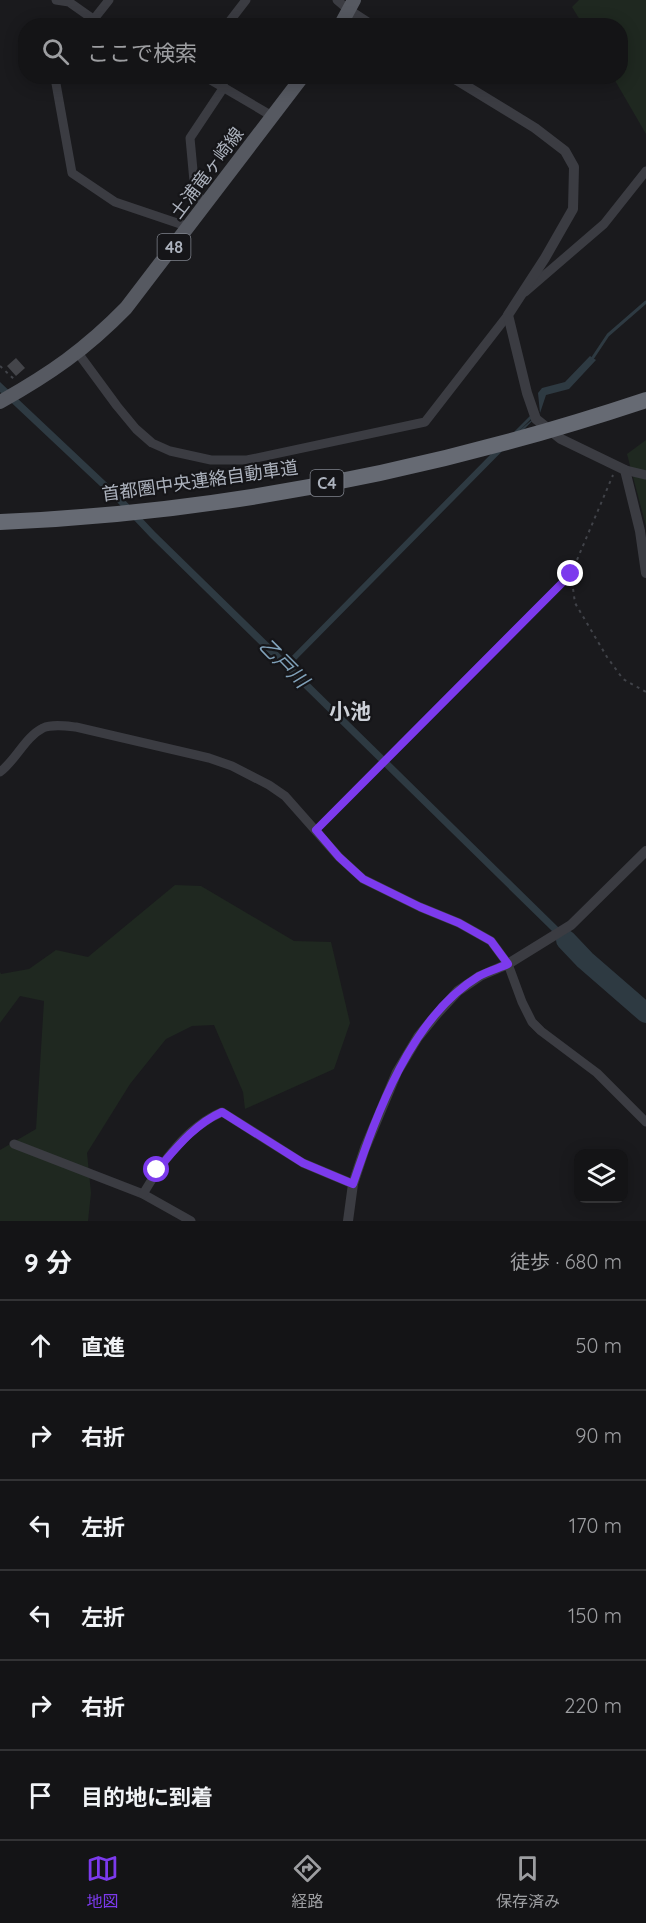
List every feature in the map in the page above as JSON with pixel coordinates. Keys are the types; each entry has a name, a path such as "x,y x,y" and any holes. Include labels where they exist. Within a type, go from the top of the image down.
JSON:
{"highway":[{"name":"首都圏中央連絡自動車道","path":"0,522 160,508 312,486 464,453 590,418 646,399"}],"main road":[{"name":"土浦竜ヶ崎線","path":"1,401 55,370 78,353 126,308 297,84"}],"street":[{"path":"56,0 69,2 93,18"},
{"path":"95,18 109,0"},
{"path":"232,18 246,0"},
{"path":"337,0 352,5 365,18"},
{"path":"56,84 72,174 115,202 189,227"},
{"path":"219,84 272,116"},
{"path":"78,353 117,406 136,429 152,443 170,451 211,460 247,460 425,422 508,315 555,242 573,209 574,166 566,151 535,128 463,84"},
{"path":"205,204 195,192 190,138 224,87"},
{"path":"521,295 604,224 646,171"},
{"path":"508,315 527,393 536,419 561,439 621,468 646,475"},
{"path":"621,468 640,531 646,573"},
{"path":"0,772 9,765 30,739 44,728 76,727 209,758 232,765 250,774 285,796 339,857 363,879 459,923 491,941 508,964 532,1022 597,1073 646,1122"},
{"path":"348,1221 353,1184 365,1148 397,1072 418,1037 458,991 480,975 508,964 571,925 646,851"},
{"path":"142,1194 157,1170 189,1134 206,1119 222,1112 303,1163 353,1184"},
{"path":"14,1144 142,1194 191,1221"}],"path":[{"path":"0,366 22,390"},
{"path":"316,830 377,766 571,574 621,468"},
{"path":"571,574 575,603 607,657 623,679 646,692"}],"shaded area":[{"path":"579,0 646,0 646,134 617,84 628,84 628,18 579,18 572,7"},
{"path":"646,440 646,526 627,454"},
{"path":"175,885 201,886 294,941 331,942 350,1023 334,1069 245,1109 243,1092 214,1025 192,1026 166,1039 130,1084 87,1153 91,1193 88,1221 0,1221 0,1150 36,1129 44,1001 20,996 0,1023 0,972 1,974 29,969 56,950 88,957"}],"water":[{"path":"590,356 596,360 569,389 546,395 540,413 538,393 542,388 565,382"},
{"path":"0,382 122,497 287,661 490,455 540,413 291,665 557,926 587,958 582,963 117,502 0,392"}],"building":[{"path":"16,358 25,368 16,376 7,366"}],"waterway":[{"path":"592,359 608,335 646,302"},
{"path":"516,432 532,416"},
{"name":"乙戸川","path":"566,940 585,960 646,1013"}],"district":[{"name":"小池","path":"350,712"}],"route":[{"path":"157,1170 189,1134 206,1119 222,1112 303,1163 353,1184 365,1148 397,1072 418,1037 458,991 480,975 508,964 491,941 459,923 363,879 339,857 316,830 377,766 571,574"}]}
